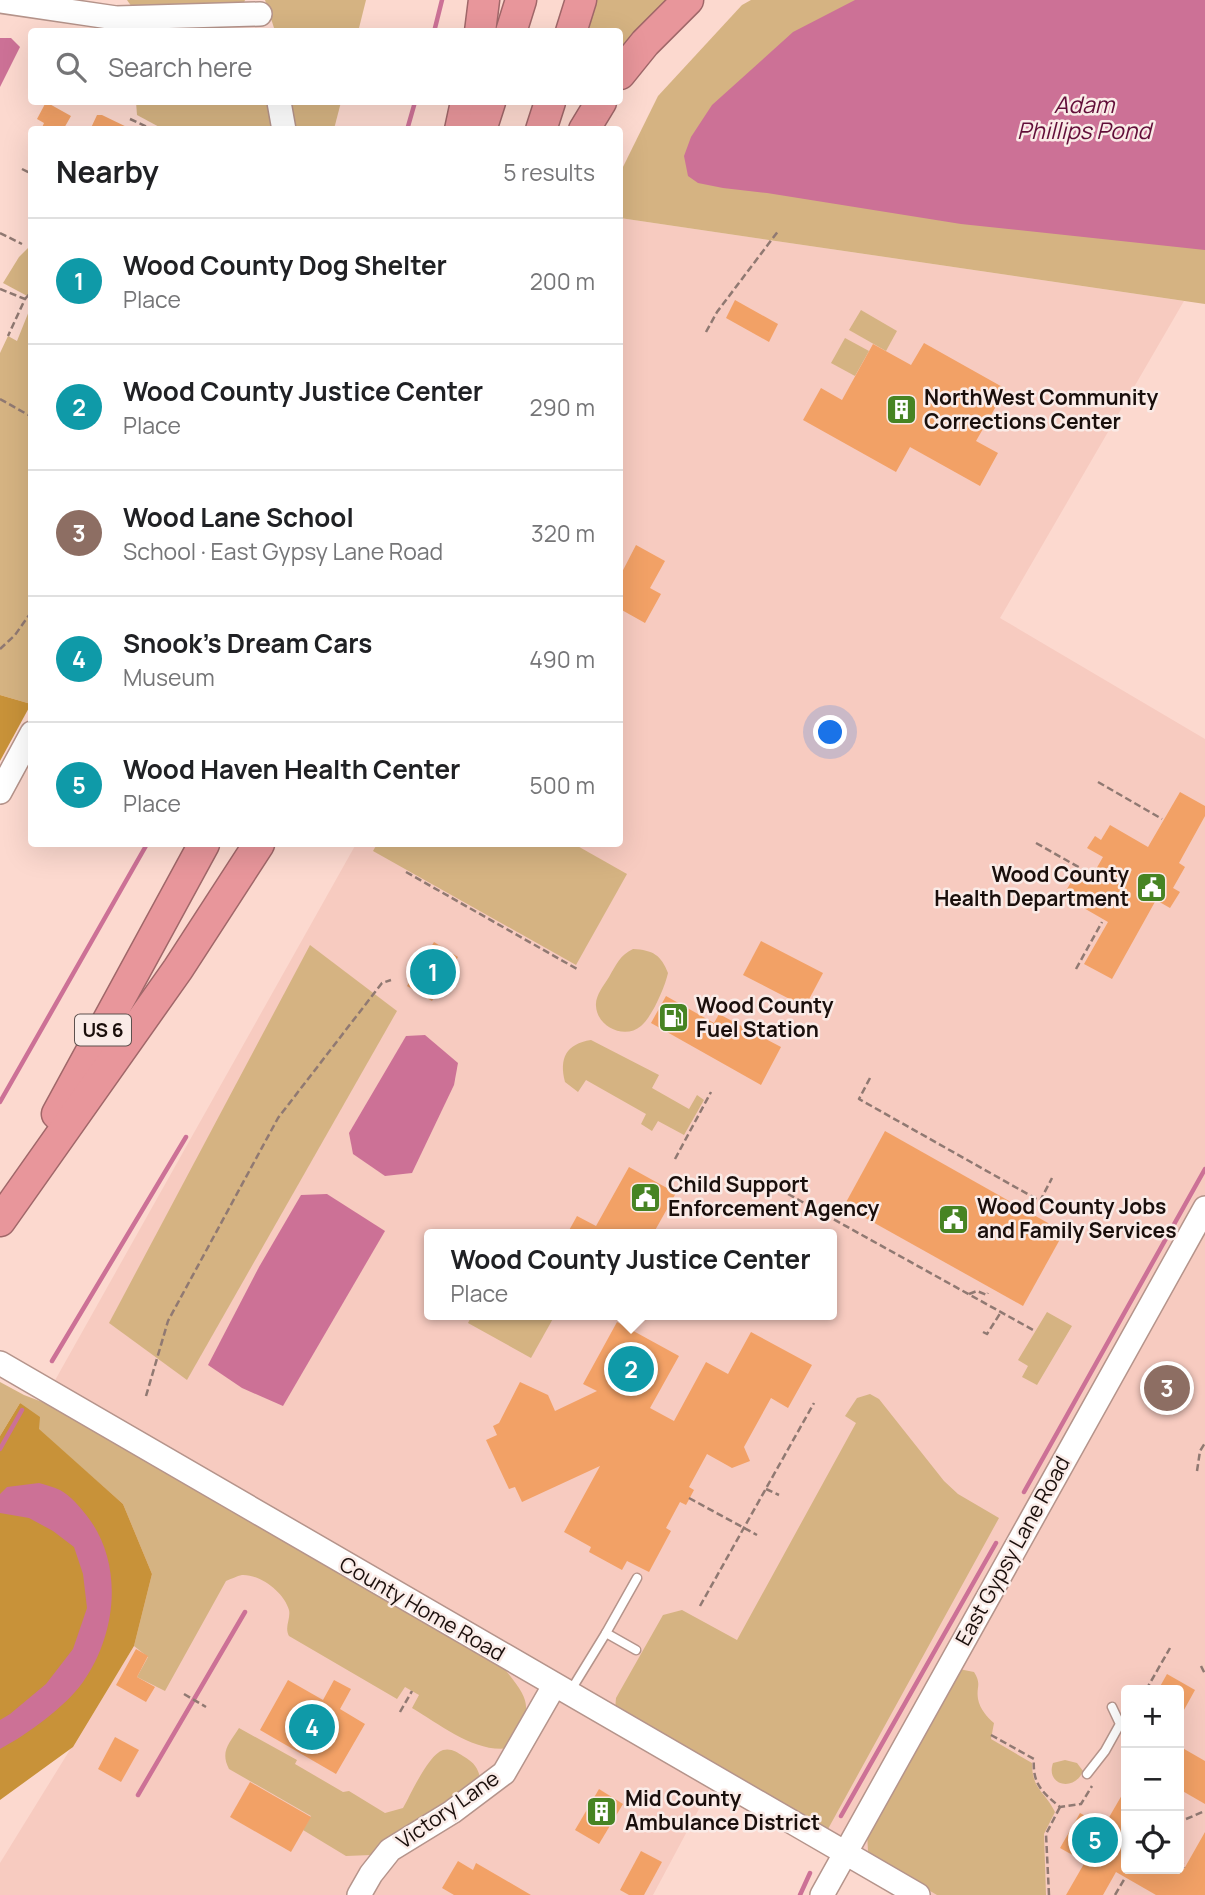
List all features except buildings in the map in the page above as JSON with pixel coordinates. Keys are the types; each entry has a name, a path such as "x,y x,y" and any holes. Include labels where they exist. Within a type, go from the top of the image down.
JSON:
{"highway":[{"path":"480,28 484,0"},
{"path":"512,28 521,0"},
{"path":"572,28 581,0"},
{"path":"623,70 645,43 688,0"},
{"path":"461,126 465,105"},
{"path":"482,126 488,105"},
{"path":"542,126 549,105"},
{"path":"586,126 599,105"},
{"name":"US 6","path":"0,1219 202,847"},
{"name":"US 6","path":"0,1219 178,969 257,847"}],"street":[{"path":"0,1 116,18 260,15"},
{"path":"280,105 283,126"},
{"path":"0,792 28,740"},
{"name":"East Gypsy Lane Road","path":"822,1895 1205,1208"},
{"name":"County Home Road","path":"0,1363 918,1895"},
{"name":"Victory Lane","path":"359,1895 390,1850 452,1812 504,1773 561,1689"}],"lane":[{"path":"561,1689 606,1633 637,1578"},
{"path":"606,1633 636,1650"},
{"path":"1087,1774 1105,1751 1120,1724 1112,1707"}],"path":[{"path":"130,119 145,126"},
{"path":"22,169 28,172"},
{"path":"706,331 717,312 779,230"},
{"path":"0,233 22,244"},
{"path":"0,289 25,299"},
{"path":"8,336 28,295"},
{"path":"0,399 28,415"},
{"path":"0,649 15,635 28,617"},
{"path":"1098,782 1162,819"},
{"path":"1036,843 1089,873"},
{"path":"406,872 577,969"},
{"path":"1076,969 1102,922"},
{"path":"146,1396 168,1321 278,1118 382,983 391,980"},
{"path":"870,1078 859,1099 1040,1201 1052,1178"},
{"path":"675,1159 711,1092"},
{"path":"788,1194 1035,1331"},
{"path":"969,1294 977,1291 988,1294 983,1302"},
{"path":"983,1332 987,1334 1001,1312"},
{"path":"700,1606 814,1403"},
{"path":"1197,1471 1200,1451 1205,1443"},
{"path":"766,1489 779,1495"},
{"path":"689,1498 757,1535"},
{"path":"1149,1685 1170,1648"},
{"path":"1201,1666 1205,1674"},
{"path":"400,1712 412,1691"},
{"path":"184,1694 206,1707"},
{"path":"991,1735 1034,1759 1033,1774 1044,1794 1060,1807 1082,1804 1094,1782"},
{"path":"1049,1895 1046,1834 1060,1807"},
{"path":"1186,1819 1205,1811"},
{"path":"1115,1895 1125,1878"}],"shaded area":[{"path":"127,0 245,0 242,8 134,10"},
{"path":"265,0 366,0 359,28 274,28"},
{"path":"597,0 673,0 623,54 623,28 589,28"},
{"name":"Adam Phillips Pond","path":"751,0 1205,0 1205,304 623,218 623,167 658,96 742,5"},
{"path":"136,105 274,105 277,126 157,126 137,115"},
{"path":"290,105 340,105 335,126 293,126"},
{"path":"623,218 1184,301 1000,618 1205,739 1205,1895 918,1895 715,1779 653,1895 0,1895 0,1863 134,1646 123,1504 38,1429 49,1391 354,847 623,847"},
{"path":"28,248 28,296 3,283"},
{"path":"861,310 897,331 886,351 849,330"},
{"path":"28,314 28,703 0,695 0,353 8,336 17,341"},
{"path":"845,338 869,351 855,376 831,363"},
{"path":"0,695 28,703 28,710 0,761"},
{"path":"375,847 579,847 627,874 576,965 373,851"},
{"path":"310,945 397,1011 187,1380 109,1323"},
{"path":"633,949 655,955 668,973 658,1001 645,1022 635,1030 627,1032 606,1025 601,1020 596,1002 619,961"},
{"path":"591,1040 659,1075 652,1088 689,1109 697,1095 704,1100 684,1135 658,1121 652,1131 641,1124 646,1114 586,1080 578,1092 565,1082 563,1066 566,1054 576,1045"},
{"path":"1047,1312 1072,1326 1037,1385 1022,1377 1028,1366 1018,1360"},
{"path":"470,1320 552,1320 531,1358 468,1323"},
{"path":"0,1382 58,1408 503,1667 520,1689 526,1706 522,1723 510,1748 484,1747 459,1737 412,1708 419,1695 405,1687 397,1699 289,1636 289,1610 286,1603 270,1585 249,1575 226,1581 165,1691 137,1677 148,1657 134,1646 152,1574 123,1504 38,1429 20,1403 0,1436"},
{"path":"870,1394 879,1399 944,1481 958,1494 999,1518 828,1829 818,1829 615,1710 616,1698 663,1615 682,1610 737,1640 856,1423 845,1416 857,1398"},
{"path":"20,1403 40,1417 39,1429 123,1504 152,1574 134,1646 73,1747 0,1800 0,1436"},
{"path":"959,1669 974,1672 976,1676 979,1703 994,1723 991,1739 1032,1763 1034,1779 1055,1812 1044,1834 1046,1895 937,1895 873,1858 868,1851 867,1833"},
{"path":"239,1728 297,1760 295,1764 343,1792 349,1791 385,1813 403,1808 426,1767 437,1753 443,1750 454,1751 470,1761 477,1769 481,1781 371,1855 346,1856 303,1830 311,1816 229,1769 226,1752"},
{"path":"1065,1760 1077,1763 1083,1771 1074,1782 1062,1784 1053,1777 1053,1763"}],"water":[{"name":"Adam Phillips Pond","path":"855,0 1205,0 1205,250 961,224 723,188 698,183 688,176 684,156 691,137 712,105 793,32"},
{"path":"0,38 11,38 20,47 0,87"},
{"path":"425,1035 458,1063 454,1085 412,1173 385,1176 353,1154 349,1133 406,1036"},
{"path":"327,1194 385,1231 283,1406 242,1388 208,1365 259,1267 301,1195"},
{"path":"39,1483 60,1490 71,1498 99,1535 107,1555 111,1577 109,1621 103,1642 83,1682 45,1719 0,1749 0,1720 46,1684 73,1649 87,1608 83,1574 74,1547 29,1518 0,1513 0,1494 7,1487"}],"waterway":[{"path":"435,28 442,0"},
{"path":"408,126 414,105"},
{"path":"0,1102 145,847"},
{"path":"52,1361 186,1137"},
{"path":"1024,1492 1205,1169"},
{"path":"0,1449 22,1410"},
{"path":"841,1816 996,1543"},
{"path":"138,1795 245,1612"},
{"path":"800,1895 810,1873"}],"place":[{"name":"NorthWest Community Corrections Center","path":"901,410"},
{"name":"Wood County Health Department","path":"1152,887"},
{"name":"Wood County Dog Shelter","path":"433,972"},
{"name":"Wood County Fuel Station","path":"673,1018"},
{"name":"Child Support Enforcement Agency","path":"645,1197"},
{"name":"Wood County Jobs and Family Services","path":"954,1219"},
{"name":"Wood County Justice Center","path":"631,1369"},
{"name":"Wood Lane School","path":"1167,1388"},
{"name":"Snook's Dream Cars","path":"312,1727"},
{"name":"Mid County Ambulance District","path":"602,1811"},
{"name":"Wood Haven Health Center","path":"1095,1840"}]}
